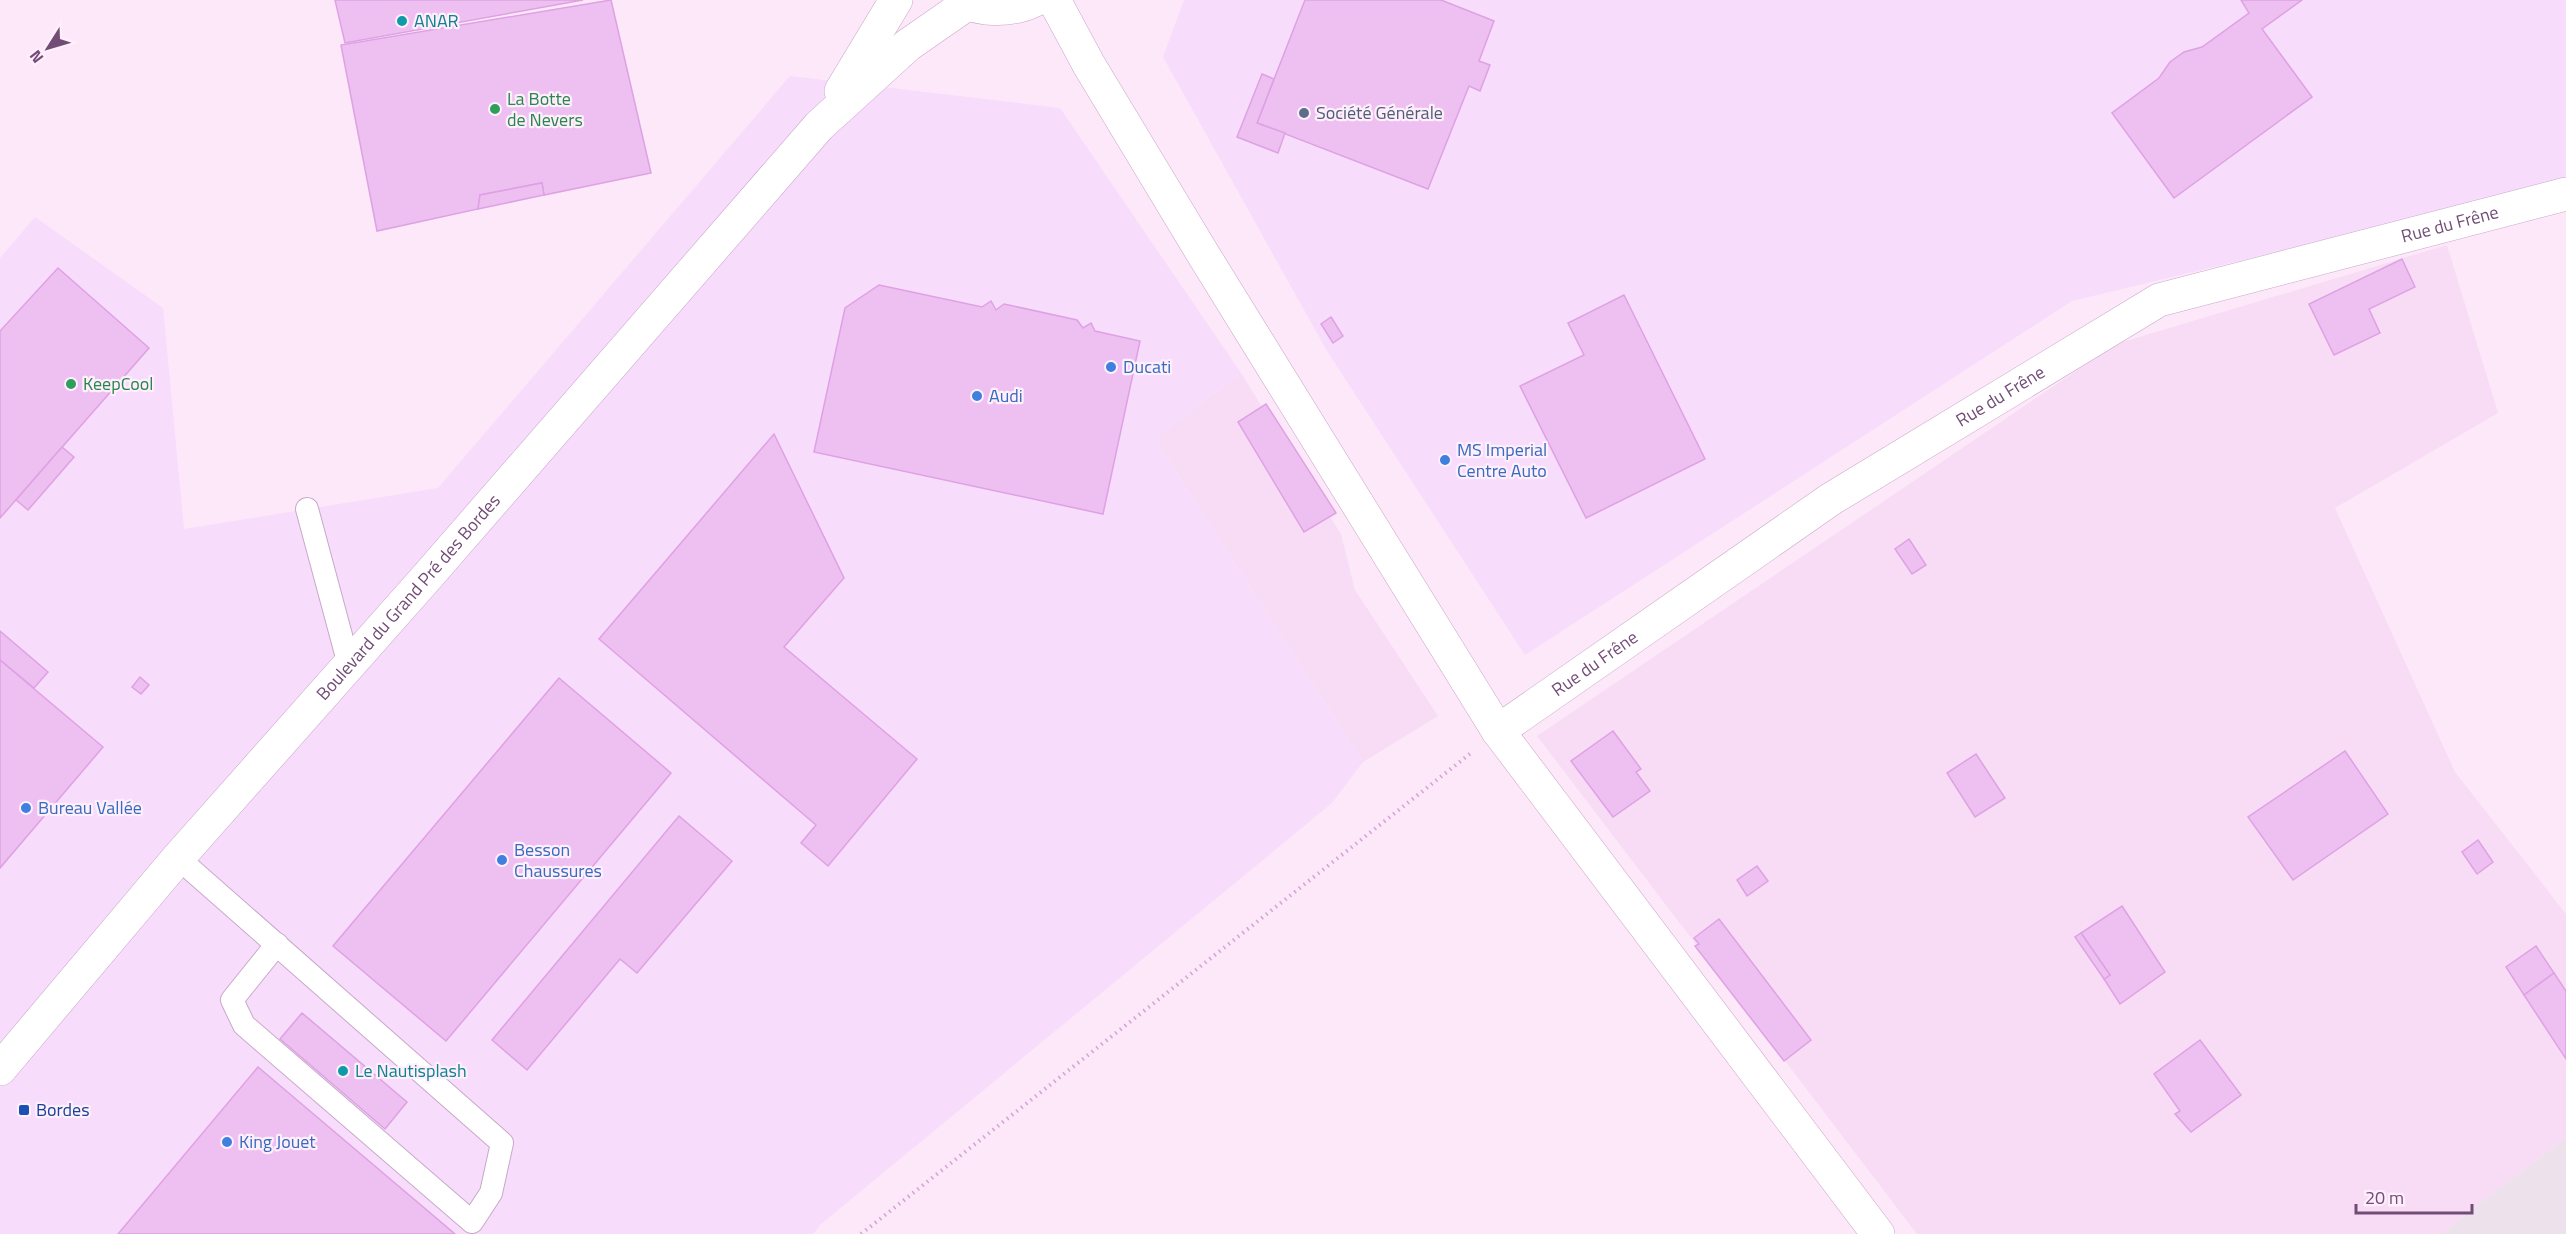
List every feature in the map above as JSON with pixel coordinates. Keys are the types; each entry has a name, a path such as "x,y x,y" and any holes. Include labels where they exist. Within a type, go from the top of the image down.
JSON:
{"main road":[{"name":"Boulevard du Grand Pré des Bordes","path":"819,126 896,0"},
{"path":"964,2 996,9 1024,6 1035,0"},
{"path":"1054,0 1089,65 1203,254 1498,731 1878,1234"},
{"name":"Boulevard du Grand Pré des Bordes","path":"0,1069 178,858 819,126 908,45 964,2"},
{"name":"Rue du Frêne","path":"1498,731 1831,499 2158,300 2566,194"}],"lane":[{"path":"307,509 349,665"},
{"path":"178,858 277,944 502,1143 491,1193 472,1222 244,1025 232,1000 277,944"}],"path":[{"path":"861,1234 1498,731"}],"shaded area":[{"path":"1184,0 2566,0 2566,177 2463,207 2072,301 1525,655 1327,351 1163,57"},
{"path":"790,76 1060,108 1241,373 1155,439 1363,762 1332,803 821,1224 813,1234 0,1234 0,258 35,217 163,308 184,529 438,488"},
{"path":"2447,245 2498,413 2335,508 2455,772 2566,914 2566,1137 2441,1234 1917,1234 1537,736 2116,344"},
{"path":"1241,373 1341,534 1355,590 1438,716 1363,762 1155,439"},
{"path":"2566,1137 2566,1234 2441,1234"}],"building":[{"name":"ANAR","path":"335,0 583,0 345,43"},
{"name":"La Botte de Nevers","path":"611,0 651,173 544,195 542,183 480,195 478,209 377,231 341,45"},
{"path":"1305,0 1441,0 1494,21 1479,61 1490,65 1480,91 1469,86 1428,189 1257,123"},
{"path":"2241,0 2302,0 2262,29 2312,97 2174,198 2112,113 2159,78 2170,62 2184,52 2202,47 2249,13"},
{"path":"1262,74 1274,79 1257,123 1285,133 1278,153 1237,137"},
{"path":"542,183 544,195 478,209 480,195"},
{"path":"2402,259 2415,287 2369,309 2380,333 2334,355 2309,304"},
{"path":"58,268 149,348 0,518 0,331"},
{"name":"Audi","path":"879,285 982,307 991,301 996,310 1004,304 1077,320 1083,328 1091,323 1095,331 1140,341 1103,514 814,452 845,308"},
{"path":"1624,295 1705,459 1586,518 1520,386 1584,355 1568,323"},
{"path":"1331,317 1343,336 1333,343 1321,324"},
{"path":"1266,404 1336,513 1304,532 1238,422"},
{"path":"774,434 844,578 784,647 917,759 828,866 801,843 816,825 599,639"},
{"path":"62,447 74,457 28,510 16,500"},
{"path":"1909,539 1926,565 1912,574 1895,549"},
{"path":"0,631 48,672 34,688 0,660"},
{"name":"Bureau Vallée","path":"0,660 103,747 0,868"},
{"path":"140,677 149,685 141,694 132,687"},
{"name":"Besson Chaussures","path":"559,678 671,773 446,1041 333,946"},
{"path":"1613,731 1641,769 1636,772 1650,791 1613,817 1571,761"},
{"path":"2345,751 2388,814 2293,880 2248,817"},
{"path":"1976,754 2005,798 1975,817 1947,773"},
{"path":"679,816 732,861 637,973 620,959 527,1070 492,1040"},
{"path":"2478,840 2493,862 2477,874 2462,852"},
{"path":"1757,866 1768,881 1747,896 1737,880"},
{"path":"2122,906 2165,972 2120,1004 2104,979 2110,975 2081,933"},
{"path":"1719,919 1811,1040 1784,1061 1695,946 1699,944 1694,938"},
{"path":"2081,933 2110,975 2104,979 2075,937"},
{"path":"2536,946 2554,973 2524,995 2506,967"},
{"path":"2554,973 2566,991 2566,1059 2524,995"},
{"name":"Le Nautisplash","path":"302,1013 407,1102 385,1129 280,1039"},
{"path":"2200,1040 2241,1095 2191,1132 2175,1114 2180,1111 2154,1074"},
{"path":"258,1067 455,1234 118,1234"}],"place":[{"name":"ANAR","path":"402,21"},
{"name":"La Botte de Nevers","path":"495,109"},
{"name":"Société Générale","path":"1304,113"},
{"name":"Ducati","path":"1111,367"},
{"name":"KeepCool","path":"71,384"},
{"name":"Audi","path":"977,396"},
{"name":"MS Imperial Centre Auto","path":"1445,460"},
{"name":"Bureau Vallée","path":"26,808"},
{"name":"Besson Chaussures","path":"502,860"},
{"name":"Le Nautisplash","path":"343,1071"},
{"name":"Bordes","path":"24,1110"},
{"name":"King Jouet","path":"227,1142"}]}
